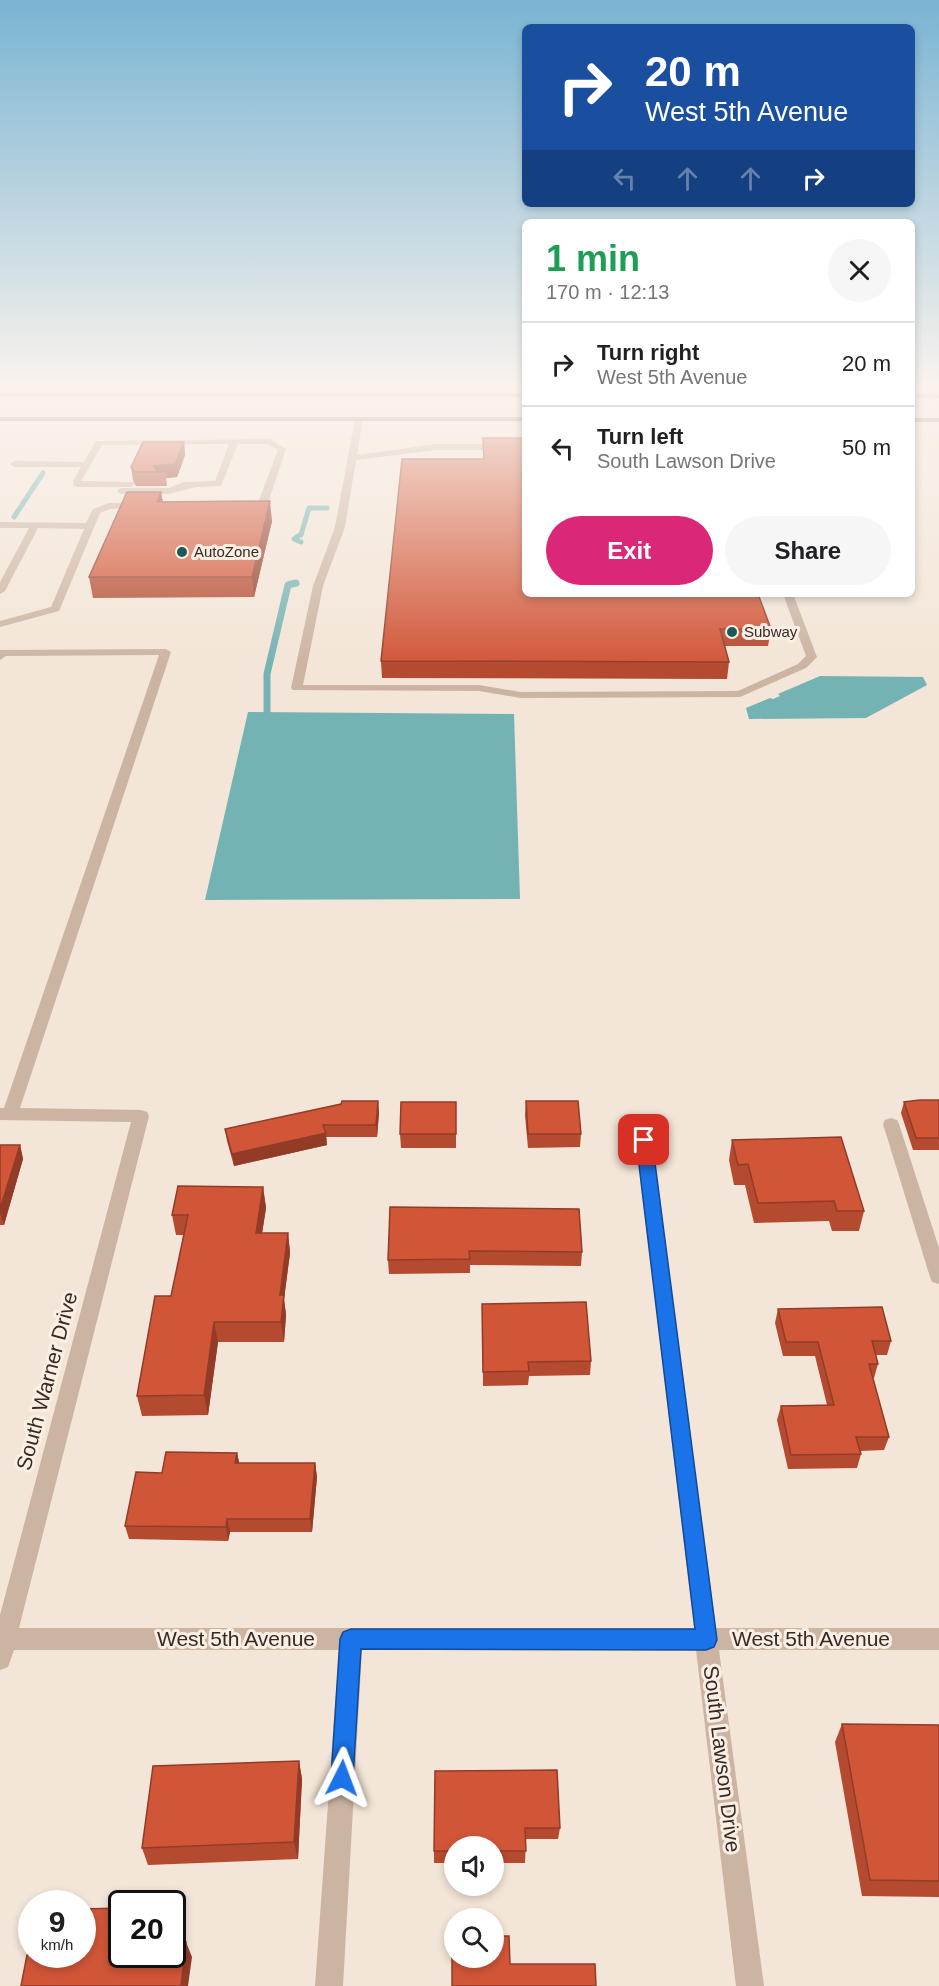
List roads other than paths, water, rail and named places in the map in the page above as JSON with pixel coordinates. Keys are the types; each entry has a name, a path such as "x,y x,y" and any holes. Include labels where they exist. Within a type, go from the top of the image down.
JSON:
{"street":[{"path":"78,482 77,484 132,482"},
{"path":"180,482 195,485"},
{"path":"159,485 218,484 219,482"},
{"path":"239,506 262,506 270,482"},
{"path":"349,482 340,527 318,586 297,688 479,688 521,695 740,694 802,666 812,657 789,597"},
{"path":"92,484 110,490 169,491 195,485"},
{"path":"0,624 55,609 96,511 102,507 148,506"},
{"path":"0,525 90,526"},
{"path":"0,591 35,526"},
{"path":"0,657 2,653 166,652 5,1114"},
{"name":"South Warner Drive","path":"2,1646 141,1116 5,1114"},
{"path":"891,1124 939,1277"},
{"name":"South Lawson Drive","path":"644,1140 750,1986"},
{"path":"330,1986 351,1639"},
{"name":"West 5th Avenue","path":"2,1646 351,1639 939,1640"}],"water":[{"path":"820,676 923,677 927,685 866,718 749,719 746,708 780,696 778,694"},
{"path":"248,712 514,714 520,899 205,900"}],"waterway":[{"path":"14,517 37,482"},
{"path":"301,535 309,508 327,508"},
{"path":"301,534 294,539 301,542"},
{"path":"267,712 267,674 288,585 296,583"}],"place":[{"name":"AutoZone","path":"182,552"},
{"name":"Subway","path":"732,632"}]}
